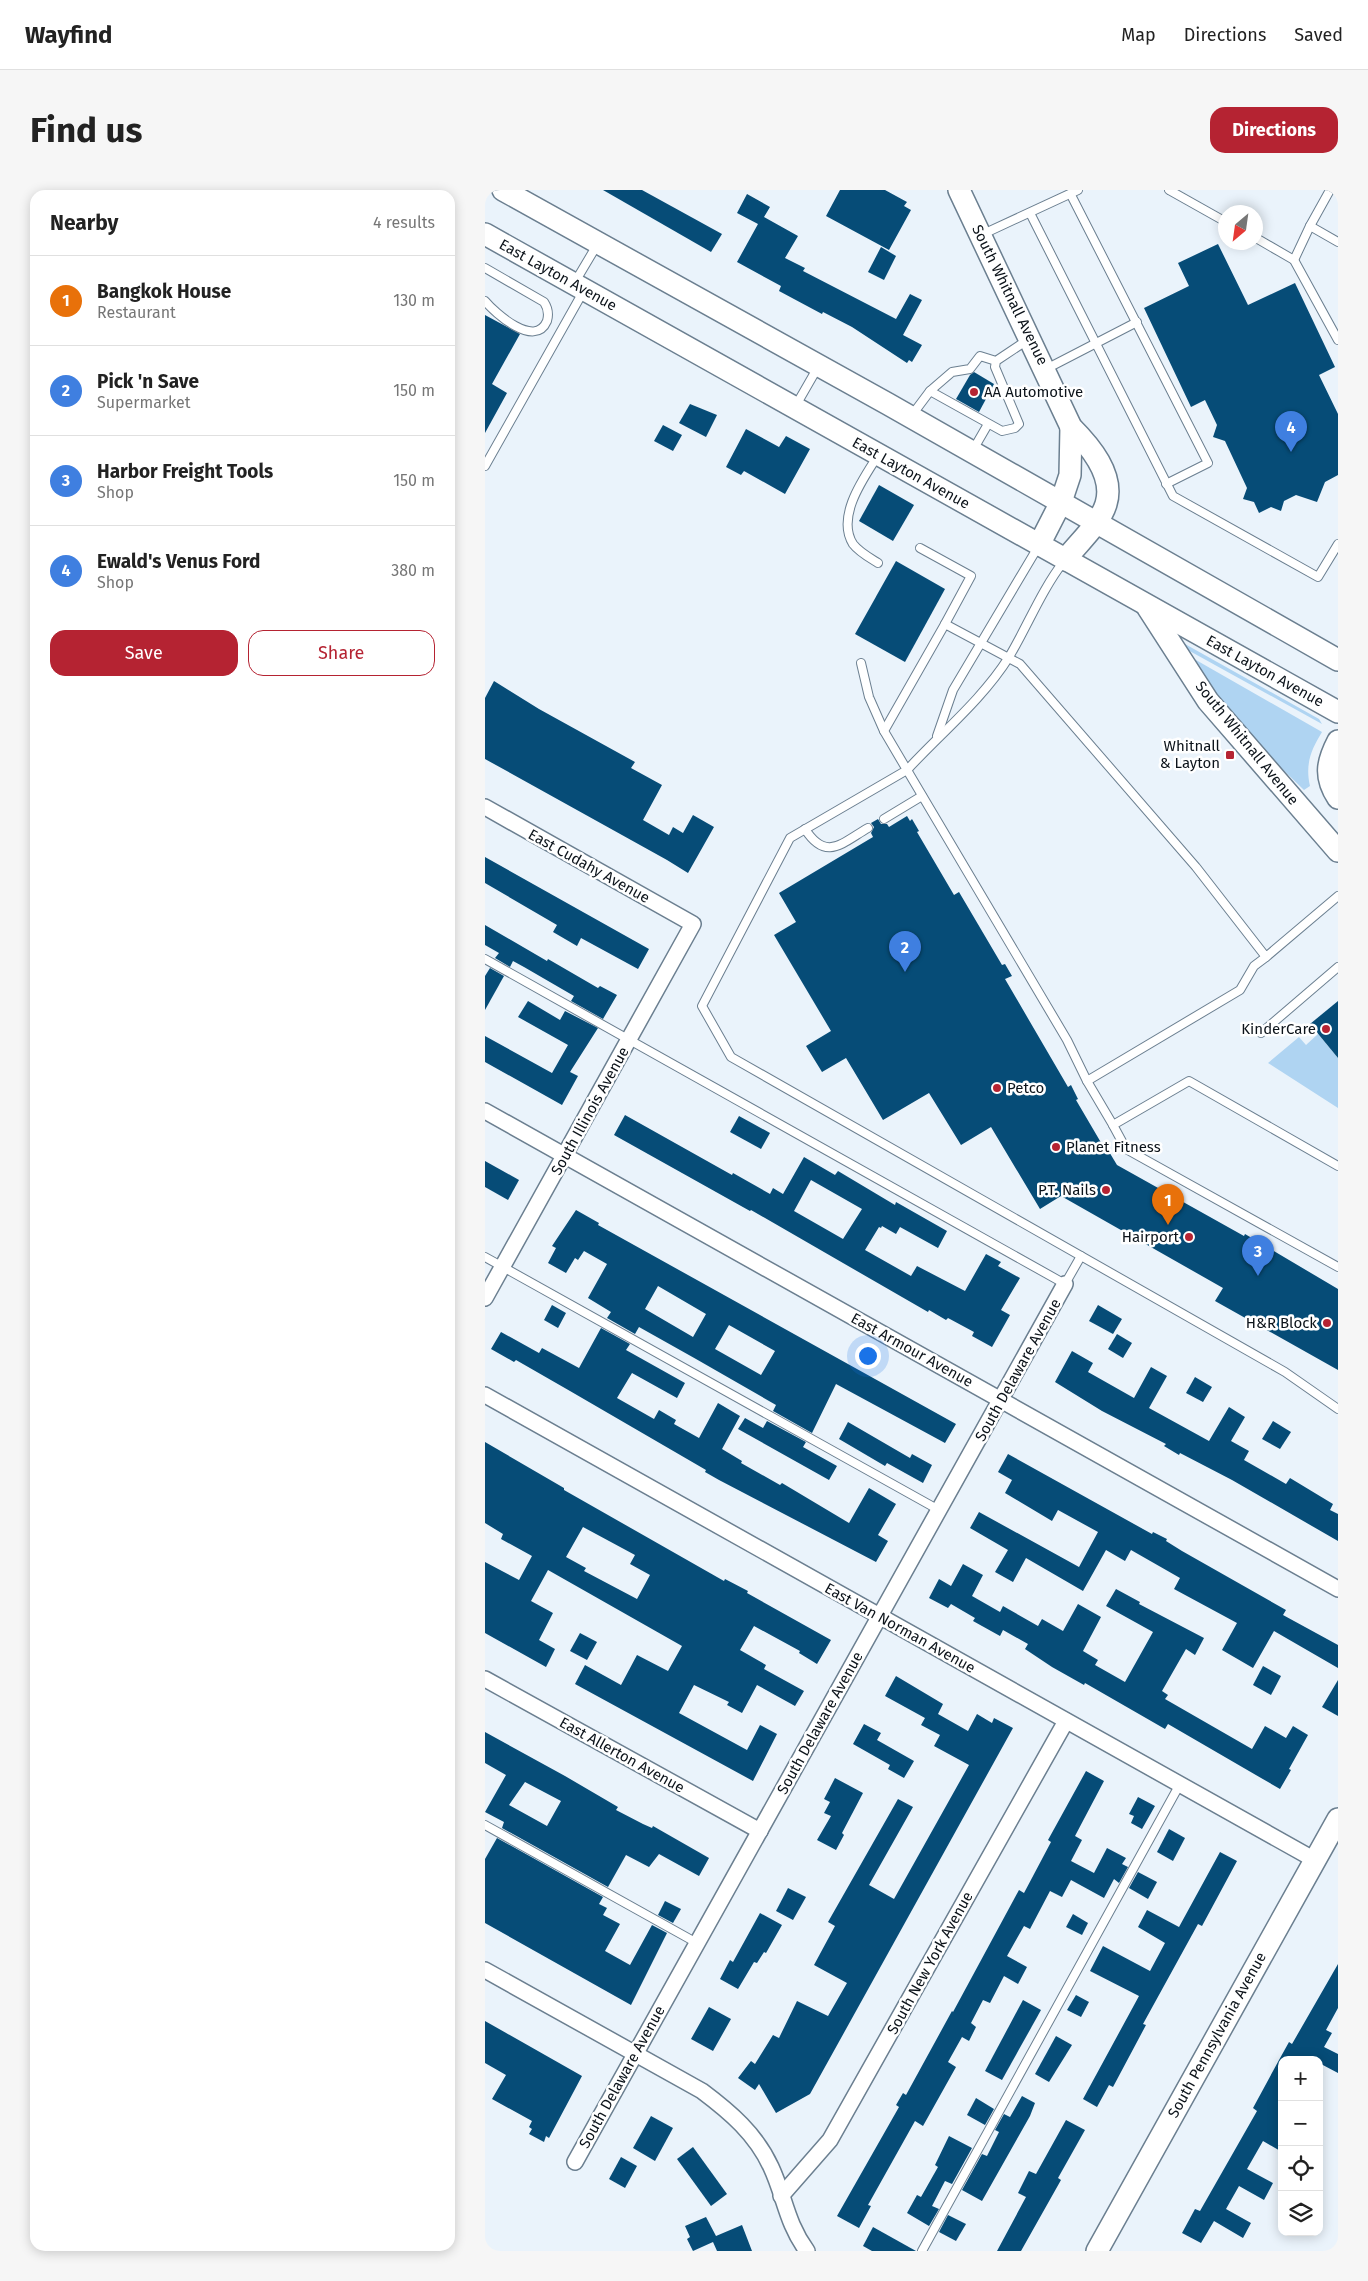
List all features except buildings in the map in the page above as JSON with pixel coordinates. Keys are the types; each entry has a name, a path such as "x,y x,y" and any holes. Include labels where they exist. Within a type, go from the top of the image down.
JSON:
{"main road":[{"path":"503,190 911,417 1338,660"},
{"name":"South Whitnall Avenue","path":"959,190 1046,369 1071,427 1091,446 1109,484 1106,504 1095,522 1065,560"},
{"name":"East Layton Avenue","path":"485,234 1338,712"},
{"name":"South Whitnall Avenue","path":"1039,545 1061,502 1070,475 1071,427"},
{"name":"South Whitnall Avenue","path":"1146,606 1209,701 1338,851"},
{"path":"1338,741 1327,765 1328,778 1338,798"},
{"name":"South Pennsylvania Avenue","path":"1097,2251 1338,1819"}],"street":[{"name":"East Cudahy Avenue","path":"485,807 693,924"},
{"name":"South Illinois Avenue","path":"485,1298 693,924"},
{"name":"East Armour Avenue","path":"485,1111 1338,1589"},
{"name":"South Delaware Avenue","path":"575,2162 1065,1284"},
{"name":"East Van Norman Avenue","path":"485,1396 1315,1860"},
{"name":"East Allerton Avenue","path":"485,1679 759,1831"},
{"name":"South New York Avenue","path":"781,2196 830,2140 1066,1721"},
{"path":"485,1970 702,2091 735,2116 753,2138 771,2166 790,2224 807,2251"}],"lane":[{"path":"1169,190 1218,218"},
{"path":"1294,260 1330,190"},
{"path":"981,235 1075,192 1137,322 1208,463 1166,484"},
{"path":"1030,213 1173,496 1318,577 1338,544"},
{"path":"1310,226 1338,242"},
{"path":"485,466 579,287 598,243"},
{"path":"1263,243 1294,260 1338,340"},
{"path":"485,268 544,302 548,308 547,319 543,326 536,331 520,329 496,314 485,302"},
{"path":"1046,369 1137,322"},
{"path":"930,391 1002,431 1015,428 1019,424 995,367 996,361 1031,338"},
{"path":"911,417 930,391 952,372 970,369 980,356 996,361"},
{"path":"795,408 819,366"},
{"path":"972,452 988,424"},
{"path":"878,455 851,503 847,526 853,544 878,563"},
{"path":"936,738 953,690 1039,545"},
{"path":"884,731 971,576 920,548"},
{"path":"1065,560 1049,581 1008,658 959,718 936,738 907,770 790,838 703,1006 731,1056 1285,1372 1338,1409"},
{"path":"945,624 1020,664 1196,868 1266,957"},
{"path":"861,663 869,697 884,731 1067,1040 1087,1081 1126,1149 1338,1267"},
{"path":"884,819 922,796"},
{"path":"805,829 811,839 823,847 834,848 868,828"},
{"path":"1087,1081 1240,990 1254,966 1338,896"},
{"path":"485,959 1065,1284 1081,1256"},
{"path":"1261,1033 1338,966"},
{"path":"1113,1125 1189,1081 1338,1166"},
{"path":"485,1257 939,1510"},
{"path":"922,2251 1180,1784"},
{"path":"485,1825 697,1943"}],"shaded area":[{"path":"1185,644 1319,719 1322,724 1186,649"},
{"path":"1189,656 1322,732 1310,758 1308,771 1310,786 1304,790 1240,728 1214,697"},
{"path":"1318,1034 1338,1058 1338,1108 1268,1063 1299,1037 1306,1045"}],"place":[{"name":"AA Automotive","path":"974,392"},
{"name":"Ewald's Venus Ford","path":"1291,452"},
{"name":"Whitnall & Layton","path":"1230,755"},
{"name":"Pick 'n Save","path":"905,972"},
{"name":"KinderCare","path":"1326,1029"},
{"name":"Petco","path":"997,1088"},
{"name":"Planet Fitness","path":"1056,1147"},
{"name":"P.T. Nails","path":"1106,1190"},
{"name":"Bangkok House","path":"1168,1225"},
{"name":"Hairport","path":"1189,1237"},
{"name":"Harbor Freight Tools","path":"1258,1276"},
{"name":"H&R Block","path":"1327,1323"}]}
